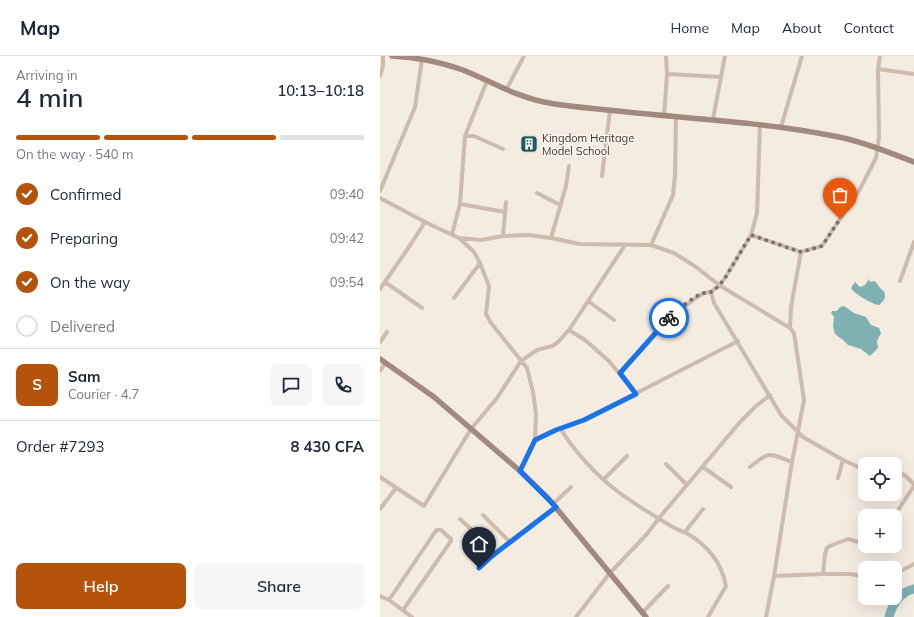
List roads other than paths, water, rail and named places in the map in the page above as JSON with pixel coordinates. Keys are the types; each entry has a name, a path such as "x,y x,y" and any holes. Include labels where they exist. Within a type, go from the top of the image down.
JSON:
{"street":[{"path":"380,76 383,66 383,56"},
{"path":"392,56 418,58 452,67 506,90 544,102 664,116 781,127 859,141 914,162"},
{"path":"506,90 524,56"},
{"path":"664,116 667,74 666,56"},
{"path":"713,120 725,56"},
{"path":"781,127 802,56"},
{"path":"751,235 801,252 822,246 866,178 876,158 878,148 878,57"},
{"path":"380,191 415,107 418,58"},
{"path":"878,69 914,74"},
{"path":"667,74 721,77"},
{"path":"452,234 460,204 465,136 487,81"},
{"path":"602,176 610,110"},
{"path":"651,245 673,195 675,175 676,117"},
{"path":"620,373 664,323 680,309 700,295 706,292 711,292 719,286 751,235 757,213 760,124"},
{"path":"465,136 474,136 503,149"},
{"path":"551,238 566,186 569,166"},
{"path":"537,193 560,205"},
{"path":"380,198 459,238 474,252 480,263 489,286 486,314 491,323 528,372 534,392 536,414 535,440 520,471"},
{"path":"503,236 506,202"},
{"path":"460,204 505,212"},
{"path":"380,289 425,222"},
{"path":"459,238 481,240 503,236 528,235 580,244 651,245 674,253 696,267 719,286 790,328 794,333 804,400 766,617"},
{"path":"900,281 914,242"},
{"path":"380,477 424,506 471,429 497,398 521,361 537,350 557,343 569,330 625,245"},
{"path":"790,328 791,307 801,252"},
{"path":"454,298 480,263"},
{"path":"385,282 422,308"},
{"path":"711,292 714,303 781,415 803,437 858,467"},
{"path":"588,301 614,320"},
{"path":"569,330 585,340 604,356 620,373 636,394"},
{"path":"380,342 386,332"},
{"path":"535,440 560,428 584,420 738,341"},
{"path":"380,371 382,361 434,397 520,471 554,506 644,615 668,586"},
{"path":"576,617 609,574 647,534 741,421 770,395"},
{"path":"560,428 566,438 582,457 618,492 672,526 685,532 711,552 715,557 726,583 725,589 708,617"},
{"path":"750,467 762,456 769,454 792,462"},
{"path":"604,479 627,456"},
{"path":"838,478 843,460"},
{"path":"666,464 688,485"},
{"path":"703,467 731,488"},
{"path":"899,509 914,485 902,474"},
{"path":"479,568 554,506 571,487"},
{"path":"380,509 396,488"},
{"path":"685,532 703,510"},
{"path":"483,515 510,542"},
{"path":"460,519 471,529 492,556"},
{"path":"390,600 435,532 437,530 441,530 451,539 403,610"},
{"path":"823,574 824,554 827,548 848,539 858,542"},
{"path":"902,570 914,564"},
{"path":"774,576 823,574 851,574 858,576"},
{"path":"380,596 390,600 412,617"}],"water":[{"path":"869,279 870,282 874,281 885,294 885,299 879,305 864,299 851,288 855,282 860,287 865,285"},
{"path":"844,306 854,313 866,317 871,325 879,328 881,333 877,341 878,348 870,356 861,349 848,345 835,334 833,326 834,317 831,313 832,311 837,311 840,307"}],"waterway":[{"path":"889,617 897,600 905,593 914,589"}],"place":[{"name":"Kingdom Heritage Model School","path":"529,144"}]}
